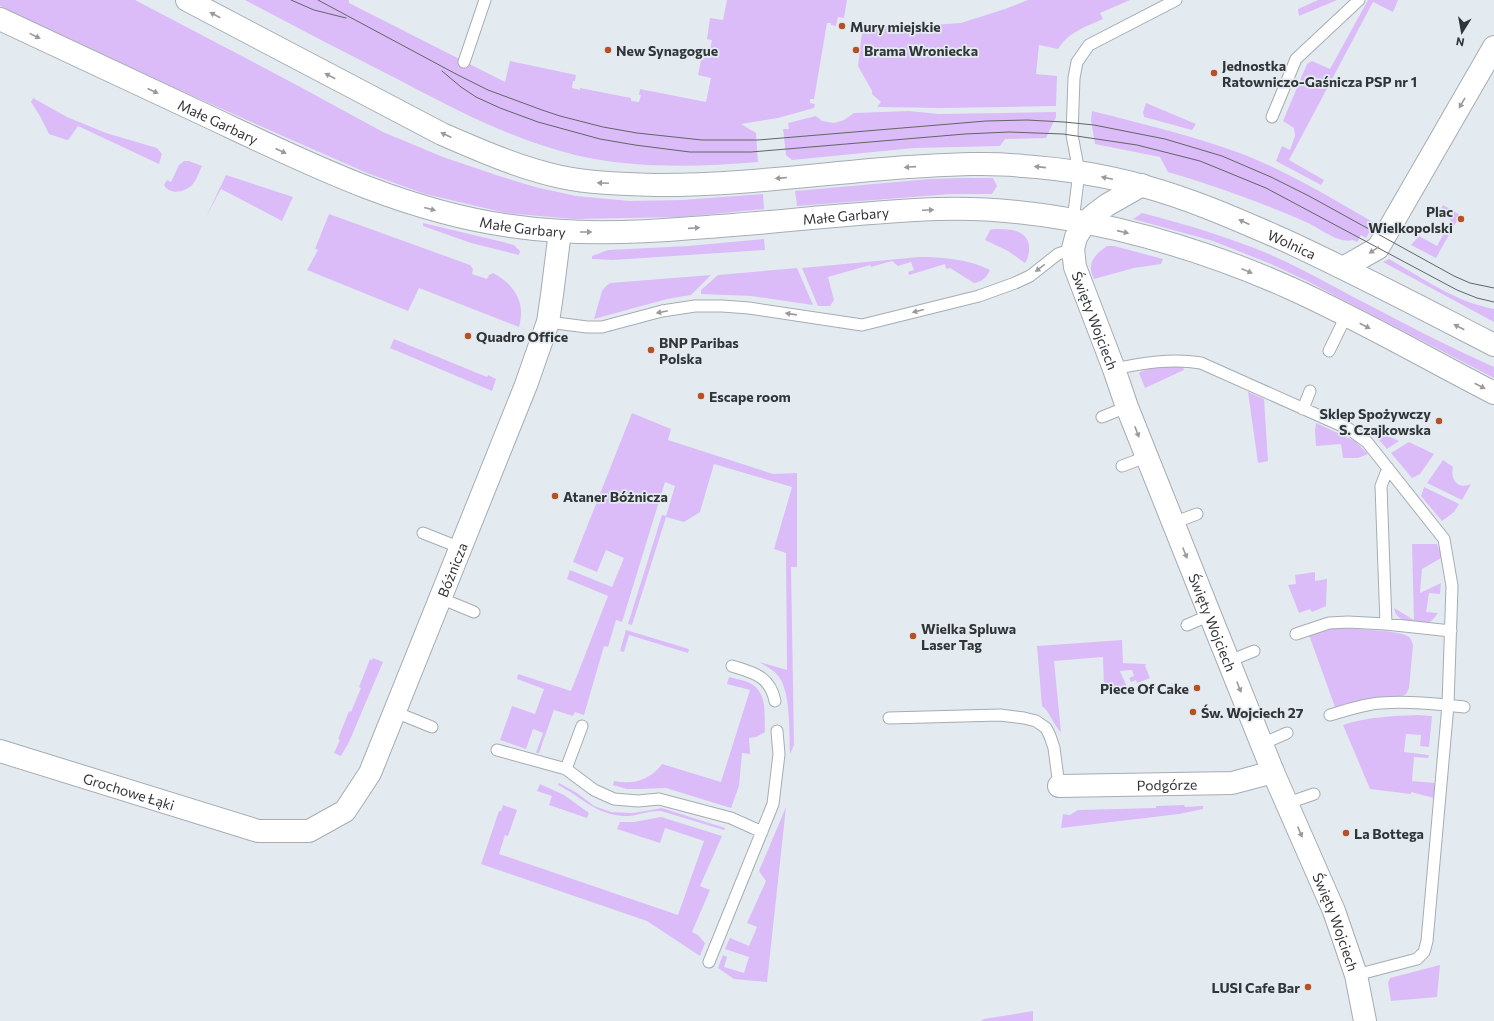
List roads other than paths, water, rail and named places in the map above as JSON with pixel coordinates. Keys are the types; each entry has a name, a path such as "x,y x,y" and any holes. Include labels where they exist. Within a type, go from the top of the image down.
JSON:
{"street":[{"path":"187,0 442,134 482,151 532,169 560,177 592,182 682,185 728,183 937,165 992,164 1079,172"},
{"name":"Małe Garbary","path":"0,19 233,129 358,184 422,207 450,215 511,226 581,233 655,231 940,209 994,210 1079,222"},
{"path":"1343,268 1378,248 1494,47"},
{"name":"Wolnica","path":"1079,172 1142,185 1234,217 1343,268 1494,345"},
{"name":"Święty Wojciech","path":"1142,185 1079,222 1073,248 1075,267 1146,457 1273,772 1288,803 1334,911 1356,975 1365,1021"},
{"path":"1079,222 1139,236 1225,262 1290,288 1494,393"},
{"name":"Bóżnicza","path":"258,831 309,831 345,811 370,773 526,386 548,322 560,231"},
{"name":"Grochowe Łąki","path":"0,751 258,831"},
{"name":"Podgórze","path":"1059,786 1232,783 1273,772"}],"lane":[{"path":"464,62 485,0"},
{"path":"1079,222 1079,172 1072,135 1074,78 1075,69 1080,56 1089,45 1176,0"},
{"path":"1272,117 1296,59 1359,0"},
{"path":"548,322 587,327 602,327 662,311 695,306 722,306 756,309 862,325 979,296 1015,283 1030,276 1058,254 1073,248"},
{"path":"1329,351 1346,316"},
{"path":"1114,369 1140,364 1183,360 1201,363 1349,429 1367,442 1444,539 1452,586 1448,706 1427,941 1424,952 1417,959 1356,975"},
{"path":"1303,409 1310,391"},
{"path":"1102,417 1127,407"},
{"path":"1122,466 1146,457"},
{"path":"1386,624 1381,486 1388,468"},
{"path":"1173,523 1197,514"},
{"path":"423,533 460,548"},
{"path":"440,598 474,612"},
{"path":"1187,625 1210,615"},
{"path":"1296,634 1329,623 1348,622 1386,624 1451,631"},
{"path":"1229,661 1254,651"},
{"path":"732,666 761,676 768,683 773,692 775,701"},
{"path":"1330,715 1358,707 1380,703 1417,703 1464,707"},
{"path":"395,712 432,727"},
{"path":"889,718 1000,716 1024,718 1036,722 1046,728 1050,736 1054,748 1059,786"},
{"path":"566,769 582,726"},
{"path":"709,962 773,804 779,754 777,731"},
{"path":"1262,744 1287,733"},
{"path":"497,750 566,769 594,790 614,799 638,801 659,798 731,818 762,832"},
{"path":"1288,803 1314,794"}],"tram line":[{"path":"291,0 314,10 346,18"},
{"path":"318,0 488,90 560,116 603,127 637,133 702,140 758,140 986,121 1027,120 1094,125 1165,139 1222,156 1271,177 1309,196 1454,276 1470,283 1494,288"},
{"path":"442,71 476,97 500,108 538,122 600,139 690,152 751,152 965,134 1009,132 1063,134 1137,145 1200,161 1266,188 1457,290 1477,298 1494,302"}],"place":[{"name":"Mury miejskie","path":"842,26"},
{"name":"New Synagogue","path":"608,50"},
{"name":"Brama Wroniecka","path":"856,50"},
{"name":"Jednostka Ratowniczo-Gaśnicza PSP nr 1","path":"1214,73"},
{"name":"Plac Wielkopolski","path":"1461,219"},
{"name":"Quadro Office","path":"468,336"},
{"name":"BNP Paribas Polska","path":"651,350"},
{"name":"Escape room","path":"701,396"},
{"name":"Sklep Spożywczy S. Czajkowska","path":"1439,421"},
{"name":"Ataner Bóżnicza","path":"555,496"},
{"name":"Wielka Spluwa Laser Tag","path":"913,636"},
{"name":"Piece Of Cake","path":"1197,688"},
{"name":"Św. Wojciech 27","path":"1193,712"},
{"name":"La Bottega","path":"1346,833"},
{"name":"LUSI Cafe Bar","path":"1308,987"}]}
